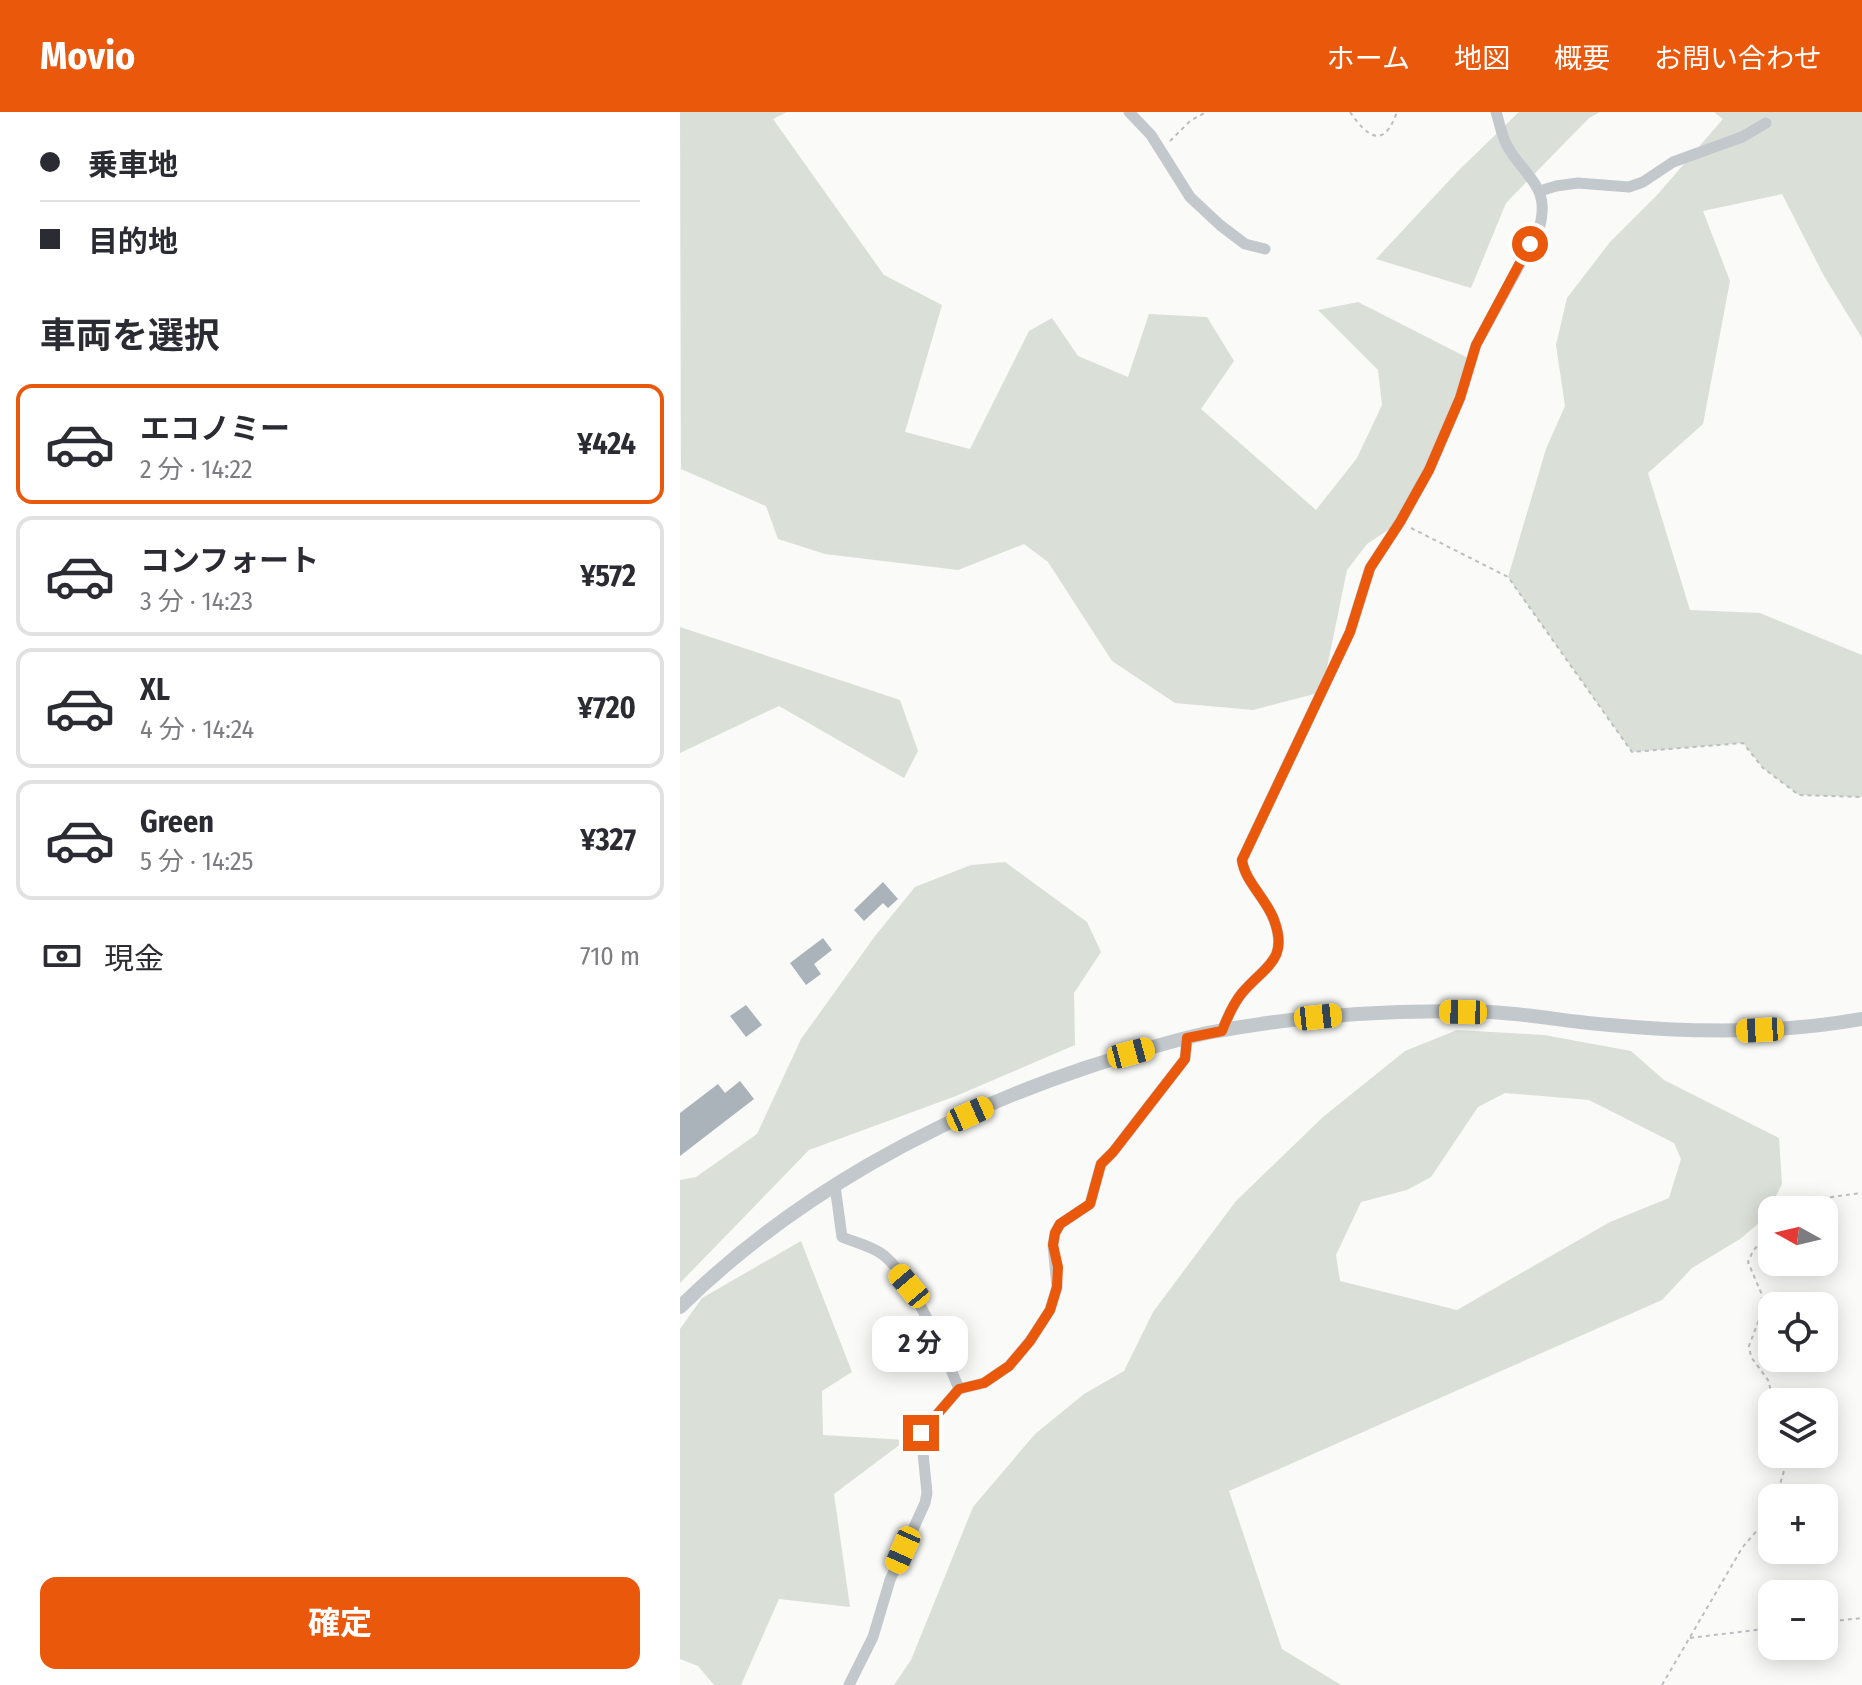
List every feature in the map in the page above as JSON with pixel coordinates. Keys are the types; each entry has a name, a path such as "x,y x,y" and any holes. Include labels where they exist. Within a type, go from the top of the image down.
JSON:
{"street":[{"path":"1129,112 1151,135 1190,197 1245,244 1265,249"},
{"path":"1222,1031 1241,994 1274,961 1280,944 1271,913 1243,871 1242,860 1350,632 1370,568 1429,470 1460,398 1476,345 1539,229 1543,215 1540,191 1535,180 1507,147 1496,112"},
{"path":"1540,191 1578,183 1629,187 1643,182 1673,162 1742,137 1766,123"},
{"path":"680,1307 753,1243 835,1186 923,1135 1017,1093 1131,1053 1187,1038 1363,1013 1494,1012 1609,1025 1730,1031 1790,1029 1862,1019"},
{"path":"849,1685 868,1647 890,1580 925,1503 927,1493 921,1433 959,1389 984,1383 1009,1366 1030,1341 1050,1310 1057,1287 1058,1267 1053,1245 1055,1233 1060,1224 1090,1204 1101,1164 1185,1059 1187,1038"},
{"path":"835,1186 842,1237 883,1254 909,1286 959,1389"}],"path":[{"path":"1161,150 1190,121 1206,112"},
{"path":"1350,112 1364,132 1382,135 1391,130 1397,112"},
{"path":"1400,522 1508,577 1632,752 1743,743 1763,768 1799,795 1862,797"},
{"path":"1838,1196 1862,1193"},
{"path":"1758,1245 1748,1262 1762,1295 1761,1314 1749,1346 1751,1357 1770,1388"},
{"path":"1662,1685 1742,1548 1758,1529"},
{"path":"1838,1621 1862,1618"},
{"path":"1689,1638 1758,1630"}],"shaded area":[{"path":"680,112 787,112 773,119 884,275 942,305 905,432 970,449 1029,331 1052,318 1078,356 1128,377 1149,314 1207,317 1234,361 1201,409 1316,510 1357,458 1382,405 1378,370 1318,310 1358,302 1472,360 1400,522 1367,544 1347,570 1322,692 1253,710 1175,703 1112,661 1048,562 1024,544 958,570 825,554 778,539 766,506 681,469"},
{"path":"1519,112 1600,112 1589,118 1506,203 1471,288 1376,259 1459,170"},
{"path":"1714,112 1862,112 1862,338 1824,276 1782,194 1703,211 1730,281 1703,424 1648,473 1690,610 1760,613 1862,655 1862,797 1799,795 1763,768 1743,743 1632,752 1508,577 1546,449 1565,406 1556,345 1567,298 1610,242 1657,195 1723,119"},
{"path":"680,627 900,700 918,751 904,778 779,706 680,753"},
{"path":"1005,862 1087,922 1101,952 1074,993 1075,1045 956,1096 809,1150 680,1283 680,1180 696,1177 757,1134 801,1039 875,936 915,887 971,865"},
{"path":"1457,1030 1544,1035 1631,1051 1664,1080 1779,1138 1782,1184 1776,1196 1758,1196 1758,1224 1740,1239 1692,1268 1662,1300 1229,1491 1282,1649 1341,1685 894,1685 911,1660 973,1507 1035,1434 1084,1394 1124,1371 1153,1312 1236,1201 1323,1117 1405,1051","holes":["1505,1093 1589,1100 1674,1143 1681,1159 1669,1198 1610,1222 1457,1310 1340,1281 1336,1255 1361,1202 1407,1190 1431,1177 1478,1107"]},
{"path":"801,1241 852,1372 822,1391 823,1435 906,1440 834,1494 850,1607 779,1599 741,1685 714,1685 698,1666 680,1659 680,1329 702,1298"}],"building":[{"path":"883,882 898,899 888,908 883,903 864,921 854,910"},
{"path":"823,938 832,950 814,964 821,974 806,985 790,963"},
{"path":"746,1005 762,1025 746,1037 730,1016"},
{"path":"740,1081 754,1099 680,1156 680,1113 718,1084 725,1093"}],"route":[{"path":"921,1433 959,1389 984,1383 1009,1366 1030,1341 1050,1310 1057,1287 1058,1267 1053,1245 1060,1224 1090,1204 1101,1164 1185,1059 1187,1038 1222,1031 1241,994 1274,961 1280,944 1277,929 1271,913 1243,871 1242,860 1350,632 1370,568 1429,470 1460,398 1476,345 1530,244"}]}
